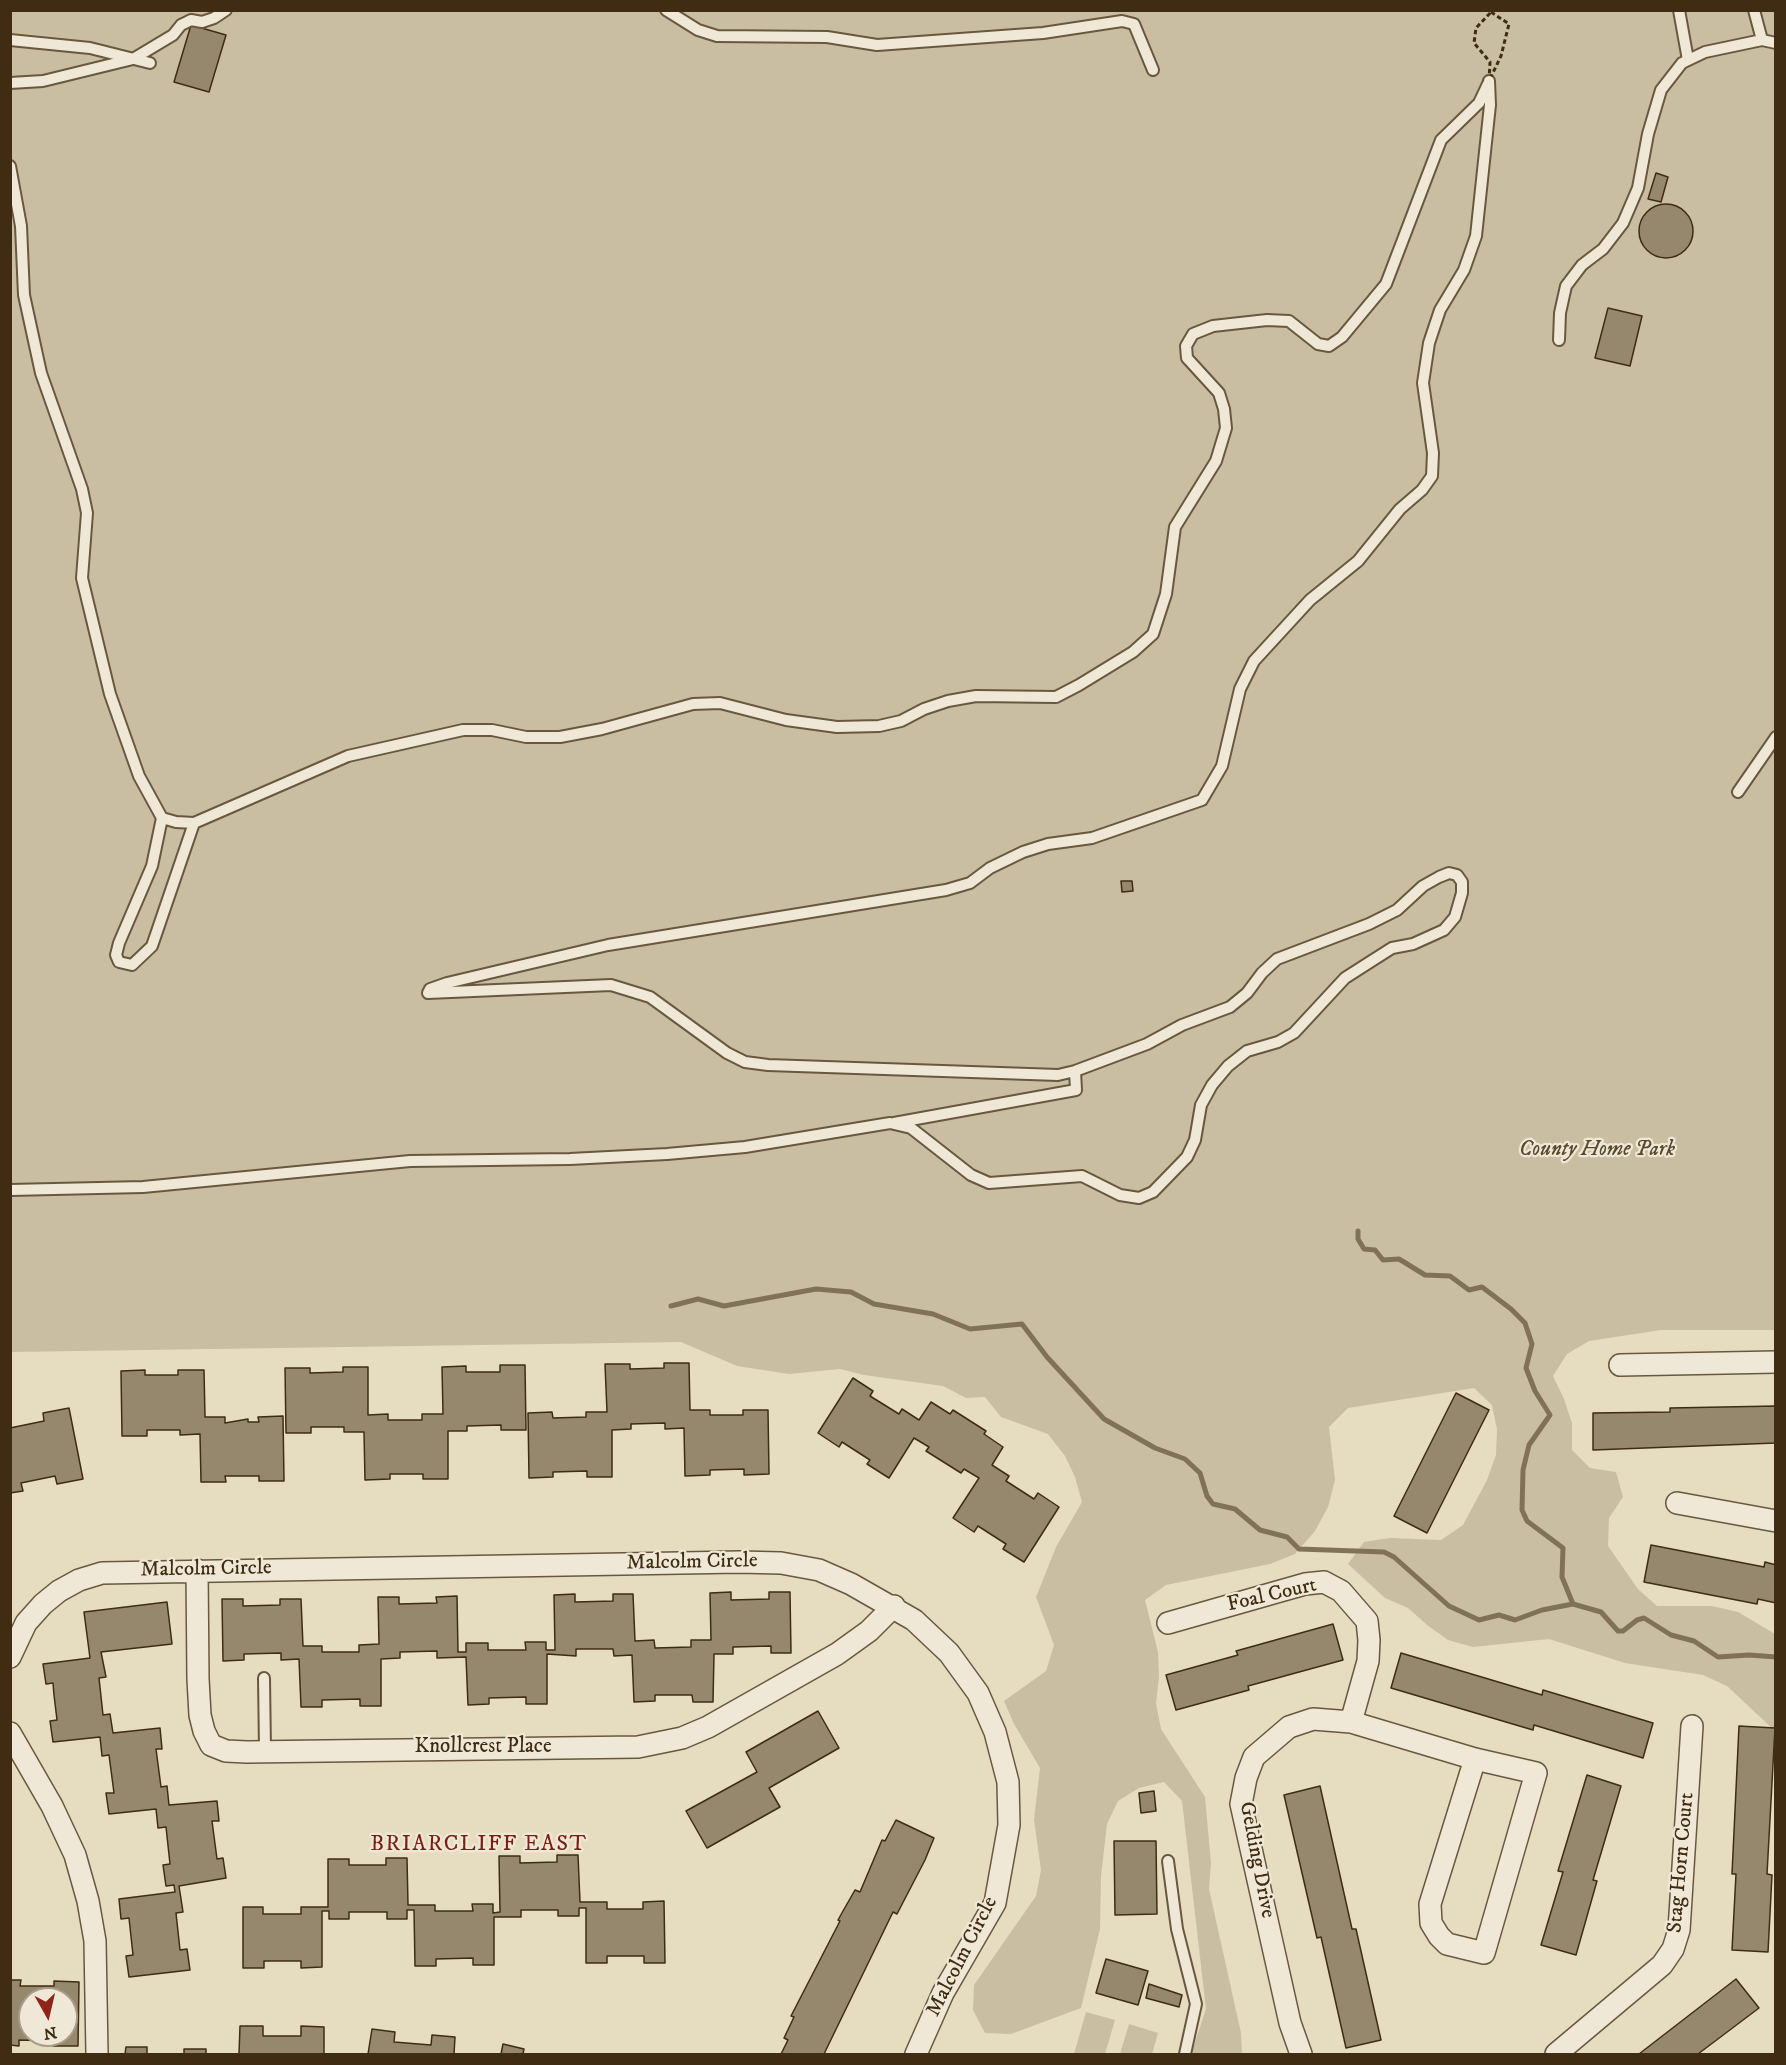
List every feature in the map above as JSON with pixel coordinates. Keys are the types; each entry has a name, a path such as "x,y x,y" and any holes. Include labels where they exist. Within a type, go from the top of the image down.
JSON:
{"street":[{"path":"1620,1365 1776,1362"},
{"path":"1677,1503 1776,1521"},
{"name":"Malcolm Circle","path":"10,1657 26,1623 43,1604 58,1591 79,1580 102,1573 781,1563 819,1570 894,1606 914,1620 949,1653 978,1693 995,1732 1008,1782 1009,1825 995,1903 943,1993 916,2055"},
{"name":"Knollcrest Place","path":"197,1570 200,1715 204,1731 211,1744 226,1751 638,1747 682,1738 708,1727 837,1654 870,1631 894,1606"},
{"name":"Foal Court","path":"1168,1623 1305,1584 1324,1582 1333,1586 1357,1606 1367,1621 1368,1661 1351,1722"},
{"name":"Gelding Drive","path":"1301,2055 1290,2023 1241,1804 1246,1778 1254,1756 1289,1727 1313,1719 1351,1722 1474,1759 1536,1773 1484,1953 1448,1944 1438,1936 1431,1923 1430,1904 1474,1759"},
{"name":"Stag Horn Court","path":"1556,2055 1662,1965 1673,1949 1679,1930 1692,1726"},
{"path":"12,1742 52,1806 75,1856 88,1901 95,1941 97,2055"}],"lane":[{"path":"10,83 43,81 133,59 173,35 181,25 191,20 202,22 214,18 226,10"},
{"path":"666,10 698,30 717,36 827,37 877,45 1043,33 1122,21 1134,24 1153,70"},
{"path":"1679,10 1688,60"},
{"path":"1754,10 1762,40"},
{"path":"10,40 90,48 150,63"},
{"path":"1558,340 1560,313 1566,286 1582,265 1603,249 1623,223 1638,188 1648,134 1660,90 1682,63 1705,52 1762,40 1776,43"},
{"path":"162,818 194,823 348,756 463,730 492,730 526,737 560,737 693,704 720,703 786,720 827,726 879,726 901,721 924,709 948,701 976,696 1056,696 1079,685 1133,652 1153,634 1166,594 1175,527 1216,461 1226,428 1224,409 1219,393 1187,358 1185,346 1193,334 1213,326 1267,320 1289,321 1318,344 1329,346 1342,337 1386,285 1441,140 1479,103 1489,81"},
{"path":"890,1124 910,1128 970,1175 989,1183 1082,1176 1120,1195 1139,1198 1171,1177 1187,1157 1195,1140 1201,1105 1212,1085 1228,1066 1247,1051 1278,1042 1294,1033 1345,978 1392,948 1413,944 1443,930 1455,917 1462,893 1462,882 1457,875 1449,873 1439,877 1423,886 1396,910 1369,924 1278,959 1262,973 1247,993 1230,1007 1075,1071 1058,1075 768,1065 745,1062 728,1053 650,997 611,985 428,993 430,989 447,983 608,945 946,890 970,883 990,868 1023,852 1048,844 1092,838 1202,800 1222,766 1240,689 1254,661 1303,607 1358,561 1400,509 1422,490 1432,476 1433,453 1423,383 1429,343 1440,310 1464,270 1476,236 1490,105 1489,81"},
{"path":"10,166 20,217 24,295 30,329 41,372 82,489 87,513 82,578 90,617 110,694 139,776 162,818 152,866 130,921 118,943 116,955 119,962 132,965 152,946 194,823"},
{"path":"1738,792 1776,737"},
{"path":"10,1190 143,1187 410,1161 570,1159 745,1147 890,1124 1076,1090 1075,1071"},
{"path":"264,1678 265,1750"},
{"path":"1168,1861 1177,1929 1196,2004 1185,2055"}],"path":[{"path":"1491,12 1509,24 1501,56 1489,81 1490,62 1474,43 1476,28 1491,12"}],"green space":[{"name":"County Home Park","path":"10,11 1775,11 1775,1330 1661,1330 1589,1341 1567,1354 1553,1376 1572,1423 1572,1450 1590,1468 1616,1472 1623,1497 1609,1518 1608,1546 1638,1589 1657,1606 1712,1606 1738,1612 1775,1634 1775,1731 1727,1686 1703,1675 1625,1663 1549,1639 1473,1647 1448,1640 1408,1608 1385,1598 1348,1564 1364,1542 1390,1538 1441,1540 1463,1525 1487,1480 1496,1455 1497,1429 1492,1405 1474,1388 1348,1408 1329,1427 1335,1480 1328,1507 1315,1531 1295,1554 1270,1564 1166,1585 1145,1600 1158,1652 1159,1677 1156,1703 1161,1729 1205,1797 1211,1863 1209,1889 1241,2033 1242,2054 1191,2054 1206,2009 1182,1801 1164,1782 1139,1788 1118,1801 1107,1824 1101,1876 1100,1929 1081,2008 1011,2034 985,2033 973,2010 974,1985 1036,1896 1041,1870 1034,1820 1040,1768 1014,1724 1004,1701 1046,1671 1054,1645 1036,1597 1056,1547 1082,1502 1075,1477 1065,1456 1048,1434 1001,1417 985,1397 966,1398 943,1386 864,1375 840,1369 789,1374 737,1366 681,1342 11,1352"},
{"path":"1086,2012 1115,2020 1105,2054 1074,2054"},
{"path":"1129,2024 1158,2033 1152,2054 1120,2054"}],"building":[{"path":"191,25 226,35 209,92 174,82"},
{"path":"1656,173 1668,177 1661,202 1648,199"},
{"path":"1661,204 1671,204 1681,208 1689,216 1693,231 1689,246 1681,254 1671,258 1661,258 1651,254 1643,246 1639,236 1639,226 1643,216 1651,208"},
{"path":"1608,308 1642,316 1630,366 1595,358"},
{"path":"1121,881 1132,881 1133,891 1122,892"},
{"path":"664,1363 689,1363 690,1410 710,1410 710,1415 743,1415 743,1410 768,1410 769,1474 744,1475 744,1469 710,1470 710,1475 685,1476 684,1428 665,1429 665,1423 631,1424 631,1429 612,1430 612,1477 587,1477 587,1471 553,1472 553,1477 529,1478 528,1413 552,1412 553,1418 586,1417 586,1412 607,1412 605,1364 630,1364 630,1369 664,1368"},
{"path":"500,1365 525,1365 526,1430 501,1430 501,1425 467,1426 467,1431 448,1431 448,1479 423,1479 423,1474 390,1474 390,1479 365,1480 364,1432 344,1432 344,1427 311,1427 311,1433 286,1433 285,1368 310,1368 310,1373 343,1372 343,1367 368,1367 368,1415 388,1414 388,1420 422,1420 422,1414 443,1414 442,1367 466,1366 466,1372 500,1372"},
{"path":"145,1370 145,1375 178,1375 178,1370 204,1370 205,1417 225,1417 225,1423 248,1419 248,1422 259,1422 258,1417 283,1416 284,1481 259,1481 259,1476 225,1476 226,1482 201,1482 200,1434 180,1435 180,1430 147,1430 147,1436 122,1436 121,1371"},
{"path":"853,1378 873,1391 870,1396 899,1414 902,1409 919,1420 931,1402 950,1414 953,1410 986,1431 984,1434 1003,1447 992,1465 1009,1476 1006,1481 1034,1499 1038,1493 1059,1507 1024,1562 1003,1549 1006,1544 978,1526 974,1532 953,1518 979,1478 964,1469 961,1473 926,1451 929,1447 914,1438 889,1478 867,1464 870,1460 842,1442 839,1447 818,1433"},
{"path":"1456,1393 1489,1410 1427,1533 1394,1516"},
{"path":"1776,1406 1776,1443 1593,1450 1593,1413 1670,1412 1670,1408"},
{"path":"69,1408 83,1479 57,1484 55,1476 21,1483 23,1491 10,1493 10,1428 44,1421 43,1413"},
{"path":"1651,1545 1764,1567 1765,1562 1776,1565 1776,1603 1758,1599 1757,1604 1644,1582"},
{"path":"731,1592 731,1600 769,1599 769,1592 790,1592 791,1653 771,1653 771,1646 733,1647 733,1654 714,1654 713,1702 693,1702 692,1695 655,1695 655,1701 634,1702 632,1655 614,1656 613,1649 576,1649 576,1656 547,1654 547,1704 526,1704 526,1697 489,1698 489,1704 468,1705 466,1657 437,1658 437,1651 400,1652 400,1658 381,1659 381,1706 360,1706 360,1699 322,1700 322,1707 301,1707 299,1659 281,1660 281,1653 244,1654 244,1660 223,1661 222,1599 243,1599 243,1606 280,1605 280,1599 301,1599 303,1646 322,1646 322,1652 359,1652 359,1645 379,1644 378,1597 399,1597 399,1604 437,1603 436,1597 457,1596 458,1652 466,1652 466,1643 488,1643 488,1650 526,1650 525,1642 546,1642 546,1650 555,1650 554,1595 575,1594 575,1602 613,1601 613,1594 633,1594 635,1641 654,1640 655,1648 691,1647 691,1640 711,1640 710,1593"},
{"path":"167,1602 172,1644 101,1652 106,1677 99,1678 103,1715 110,1714 113,1733 160,1728 162,1749 156,1749 161,1787 167,1786 169,1805 217,1801 219,1821 212,1821 217,1859 223,1858 226,1878 179,1886 183,1912 176,1913 180,1950 187,1949 190,1970 129,1977 126,1956 133,1955 129,1918 121,1919 119,1899 175,1892 174,1885 166,1886 163,1865 170,1864 166,1827 158,1828 156,1809 109,1814 106,1793 114,1793 109,1755 102,1756 100,1737 53,1742 50,1721 57,1720 53,1683 46,1684 43,1664 90,1658 84,1612"},
{"path":"1333,1624 1343,1660 1248,1686 1249,1690 1176,1710 1166,1675 1238,1655 1236,1651"},
{"path":"1401,1653 1542,1695 1543,1690 1653,1723 1643,1758 1534,1725 1533,1730 1391,1688"},
{"path":"818,1711 839,1748 769,1788 780,1807 707,1848 686,1811 757,1772 746,1752"},
{"path":"1739,1726 1775,1728 1767,1874 1772,1875 1768,1952 1732,1950 1736,1874 1732,1874"},
{"path":"1587,1775 1621,1786 1593,1880 1597,1881 1576,1955 1541,1945 1563,1872 1558,1871"},
{"path":"1320,1786 1352,1929 1356,1929 1381,2040 1346,2048 1321,1937 1317,1938 1284,1795"},
{"path":"1154,1791 1156,1811 1141,1813 1139,1793"},
{"path":"896,1820 934,1838 925,1860 897,1914 893,1912 824,2054 781,2054 788,2040 784,2038 794,2017 791,2016 840,1921 838,1920 855,1890 860,1892 882,1840 885,1841"},
{"path":"1114,1841 1156,1841 1157,1914 1115,1915"},
{"path":"557,1855 578,1855 580,1902 607,1902 607,1909 643,1909 643,1902 664,1901 665,1963 644,1963 644,1956 607,1956 607,1963 586,1963 586,1908 579,1908 579,1916 558,1916 558,1910 521,1910 521,1917 494,1917 494,1965 473,1965 473,1958 436,1959 436,1966 415,1966 414,1910 407,1910 407,1919 387,1919 387,1912 349,1912 349,1919 329,1919 329,1911 322,1911 322,1967 301,1968 301,1961 264,1961 264,1968 243,1968 243,1907 263,1907 263,1914 301,1914 301,1907 328,1907 328,1859 349,1859 349,1865 386,1865 386,1858 407,1858 408,1905 435,1905 435,1911 473,1911 472,1904 493,1904 493,1913 500,1912 499,1856 520,1856 520,1863 557,1862"},
{"path":"1106,1959 1148,1971 1138,2005 1096,1993"},
{"path":"1736,1979 1759,2008 1698,2054 1639,2054"},
{"path":"10,1980 21,1980 20,1986 54,1986 54,1981 79,1982 78,2046 78,1987 18,1987 18,2046 10,2045"},
{"path":"1149,1984 1182,1995 1179,2007 1146,1998"},
{"path":"240,2026 263,2026 263,2036 301,2036 301,2026 324,2027 324,2054 239,2054"},
{"path":"372,2029 395,2032 394,2042 431,2045 432,2035 455,2037 454,2054 368,2054"},
{"path":"503,2044 524,2049 523,2054 501,2054"},
{"path":"126,2047 147,2047 147,2054 125,2054"},
{"path":"184,2049 206,2049 206,2054 184,2054"}],"waterway":[{"path":"1358,1231 1358,1239 1364,1249 1375,1250 1383,1260 1399,1259 1425,1275 1450,1276 1469,1290 1482,1287 1525,1323 1532,1344 1526,1368 1535,1391 1550,1415 1529,1445 1523,1470 1522,1510 1527,1521 1563,1548 1562,1577 1573,1604"},
{"path":"671,1306 698,1299 724,1306 816,1289 851,1292 874,1304 933,1314 970,1329 1022,1324 1047,1357 1104,1419 1155,1448 1185,1459 1200,1473 1207,1496 1213,1504 1235,1509 1260,1530 1287,1537 1299,1549 1384,1552 1394,1557 1449,1606 1479,1620 1499,1615 1515,1620 1542,1610 1573,1604 1601,1612 1618,1631 1623,1631 1637,1620 1644,1618 1671,1635 1694,1641 1718,1657 1749,1655 1776,1657"}],"district":[{"name":"BRIARCLIFF EAST","path":"479,1845"}]}
